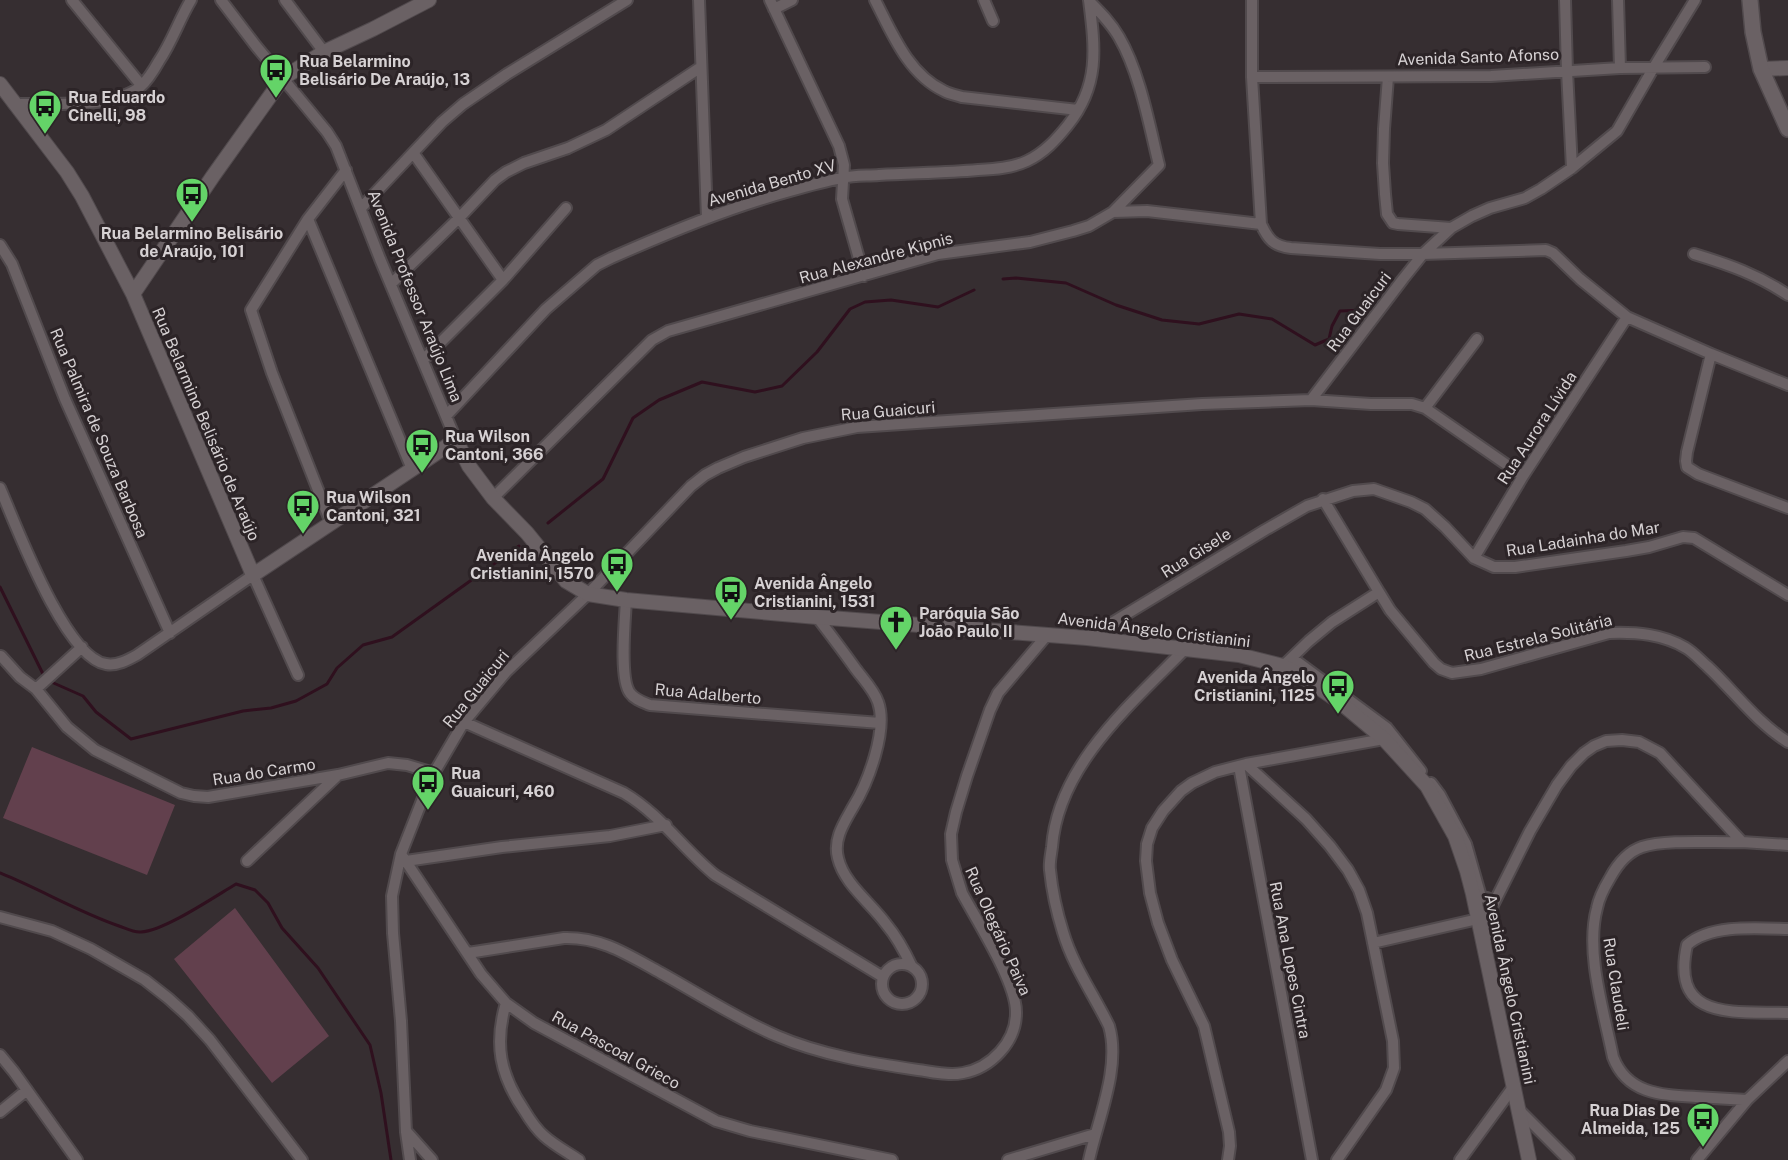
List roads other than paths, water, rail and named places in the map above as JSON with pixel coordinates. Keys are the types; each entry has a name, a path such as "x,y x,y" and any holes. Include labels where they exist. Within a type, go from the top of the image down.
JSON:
{"main road":[{"path":"1750,0 1753,32 1761,69 1788,129"}],"street":[{"path":"72,0 141,85"},
{"path":"14,104 106,101 120,97 141,85 161,59 191,0"},
{"name":"Avenida Professor Araújo Lima","path":"221,0 336,146 380,259 392,283 456,441 469,466 493,498 527,533 566,581 588,594"},
{"path":"285,0 324,52"},
{"path":"283,78 324,52 429,0"},
{"path":"361,208 442,122 480,91 627,0"},
{"path":"699,0 707,218"},
{"path":"792,0 772,4 838,146 844,165 842,199 844,210 864,276"},
{"path":"875,0 898,46 911,64 944,92 962,97 1078,110"},
{"path":"984,0 993,21"},
{"name":"Avenida Bento XV","path":"446,416 546,309 597,265 621,253 707,218 769,197 844,177 949,173 999,168 1027,161 1042,153 1058,138 1078,110 1094,70 1089,0"},
{"name":"Rua Alexandre Kipnis","path":"493,498 652,340 668,331 938,254 1030,242 1073,231 1089,226 1113,212 1159,165 1137,83 1125,50 1112,26 1089,0"},
{"path":"1252,0 1252,77 1261,224 1269,238 1279,246 1345,252 1423,255 1546,250 1553,253 1580,279 1627,316 1711,354 1788,385"},
{"path":"1565,0 1572,168"},
{"path":"1618,0 1620,68"},
{"name":"Rua Guaicuri","path":"410,1160 406,1132 401,1021 392,913 395,876 434,773 464,722 506,672 588,594 691,486 718,468 744,457 803,438 857,427 1202,404 1311,400 1423,255 1451,228 1481,212 1525,198 1541,189 1572,168 1617,131 1695,0"},
{"name":"Avenida Santo Afonso","path":"1252,77 1491,76 1567,70 1705,67"},
{"path":"392,283 495,180 506,172 568,148 606,130 701,68"},
{"path":"1761,69 1788,68"},
{"path":"1388,77 1383,163 1388,214 1393,222 1398,224 1451,228"},
{"name":"Rua Belarmino Belisário de Araújo","path":"283,78 133,294 298,675"},
{"path":"0,84 67,172 133,294"},
{"path":"414,154 503,280"},
{"path":"331,523 272,373 251,310 308,219 346,170"},
{"path":"423,360 503,280 566,208"},
{"path":"1113,212 1147,211 1261,224"},
{"path":"308,219 412,468"},
{"name":"Rua Palmira de Souza Barbosa","path":"0,246 16,272 65,399 170,633"},
{"path":"1694,254 1757,276 1788,295"},
{"name":"Rua Aurora Lívida","path":"1474,558 1523,476 1627,316"},
{"path":"1425,408 1477,339"},
{"path":"1711,354 1686,461 1687,467 1698,474 1788,508"},
{"path":"1311,400 1412,404 1425,408 1523,476"},
{"path":"0,488 48,598 70,633 94,658 105,664 114,664 126,661 170,633 412,468 456,441"},
{"name":"Rua Ladainha do Mar","path":"1323,500 1353,491 1374,489 1411,502 1432,514 1474,558 1494,567 1515,567 1626,551 1683,537 1694,538 1788,594"},
{"path":"1323,500 1379,592 1332,622 1287,662 1387,728 1440,795 1466,844 1481,897 1487,898 1493,905"},
{"name":"Rua Gisele","path":"1088,638 1235,546 1307,506 1323,500"},
{"name":"Rua Estrela Solitária","path":"1379,592 1434,663 1441,669 1452,673 1481,669 1609,633 1647,634 1677,643 1688,649 1714,672 1752,713 1788,742"},
{"name":"Avenida Ângelo Cristianini","path":"588,594 626,600 817,617 1088,638 1186,648 1287,662 1303,677 1341,703 1384,739 1427,786 1451,829 1467,871 1529,1160"},
{"name":"Rua Adalberto","path":"626,600 624,680 631,695 639,701 650,705 880,723"},
{"path":"817,617 874,695 880,711 877,746 870,771 863,791 844,823 837,841 838,859 843,872 886,923 902,946 912,967"},
{"name":"Rua Olegário Paiva","path":"468,953 564,938 594,940 626,954 774,1035 805,1047 902,1067 950,1074 970,1071 988,1063 996,1057 1009,1039 1016,1022 1017,1011 1006,976 962,893 952,860 951,834 956,812 990,710 998,693 1047,635"},
{"path":"36,689 82,647"},
{"path":"1089,1160 1109,1083 1113,1037 1110,1026 1076,964 1063,933 1050,869 1053,831 1065,794 1080,766 1118,718 1186,648"},
{"name":"Rua do Carmo","path":"1,656 20,677 36,689 67,727 95,750 184,794 208,797 338,775 388,763 407,765 434,773"},
{"path":"464,722 624,793 651,811 715,875 883,977"},
{"path":"1228,1160 1229,1132 1209,1042 1204,1026 1172,960 1158,923 1150,892 1146,861 1147,844 1152,828 1163,811 1181,791 1215,772 1384,739"},
{"path":"1484,949 1493,905 1530,831 1571,766 1584,753 1606,741 1639,742 1660,753 1742,842"},
{"path":"1242,765 1305,819 1330,846 1348,870 1359,890 1367,913 1393,1041 1394,1068 1386,1090 1337,1160"},
{"name":"Rua Ana Lopes Cintra","path":"1242,765 1312,1160"},
{"path":"247,861 338,775"},
{"path":"403,857 610,836 666,825"},
{"name":"Rua Claudeli","path":"1747,1100 1663,1095 1645,1090 1628,1080 1617,1067 1613,1057 1593,949 1596,908 1614,870 1629,853 1649,845 1742,842 1788,845"},
{"name":"Rua Pascoal Grieco","path":"403,857 481,974 506,1003 534,1023 716,1121 750,1131 892,1160"},
{"path":"1373,943 1478,919 1493,905"},
{"path":"0,917 52,931 91,949 145,980 168,998 210,1040 302,1160"},
{"path":"1788,928 1724,930 1708,932 1695,937 1687,945 1684,971 1689,991 1698,1002 1709,1007 1728,1011 1788,1013"},
{"path":"906,964 918,971 922,982 919,994 911,1002 899,1004 889,999 883,989 883,977 892,966 906,964"},
{"path":"506,1003 500,1023 501,1064 506,1080 516,1100 536,1128 579,1160"},
{"path":"0,1055 77,1160"},
{"path":"1698,1160 1747,1100 1788,1061"},
{"path":"1460,1160 1514,1086"},
{"path":"0,1112 27,1090"},
{"path":"1519,1110 1569,1160"},
{"path":"406,1132 432,1160"},
{"path":"1008,1160 1095,1134"}],"waterway":[{"path":"1003,279 1016,278 1066,283 1116,305 1162,320 1199,324 1239,314 1272,319 1315,345 1329,339 1332,326 1340,311 1365,310 1386,284"},
{"path":"548,523 603,479 633,418 659,400 702,382 755,392 782,386 817,352 850,309 865,302 891,300 938,307 974,290"},
{"path":"49,681 83,696 96,712 131,739 243,711 271,708 296,701 327,684 337,668 363,645 392,637 519,546"},
{"path":"0,587 44,676"},
{"path":"0,873 89,914 138,932 151,930 175,920 236,884 255,890 268,903 282,928 318,968 370,1045 381,1093 391,1160"}],"place":[{"name":"Rua Belarmino Belisário De Araújo, 13","path":"276,99"},
{"name":"Rua Eduardo Cinelli, 98","path":"45,135"},
{"name":"Rua Belarmino Belisário de Araújo, 101","path":"192,223"},
{"name":"Rua Wilson Cantoni, 366","path":"422,474"},
{"name":"Rua Wilson Cantoni, 321","path":"303,535"},
{"name":"Avenida Ângelo Cristianini, 1570","path":"617,593"},
{"name":"Avenida Ângelo Cristianini, 1531","path":"731,621"},
{"name":"Paróquia São João Paulo II","path":"896,651"},
{"name":"Avenida Ângelo Cristianini, 1125","path":"1338,715"},
{"name":"Rua Guaicuri, 460","path":"428,811"},
{"name":"Rua Dias De Almeida, 125","path":"1703,1148"}]}
